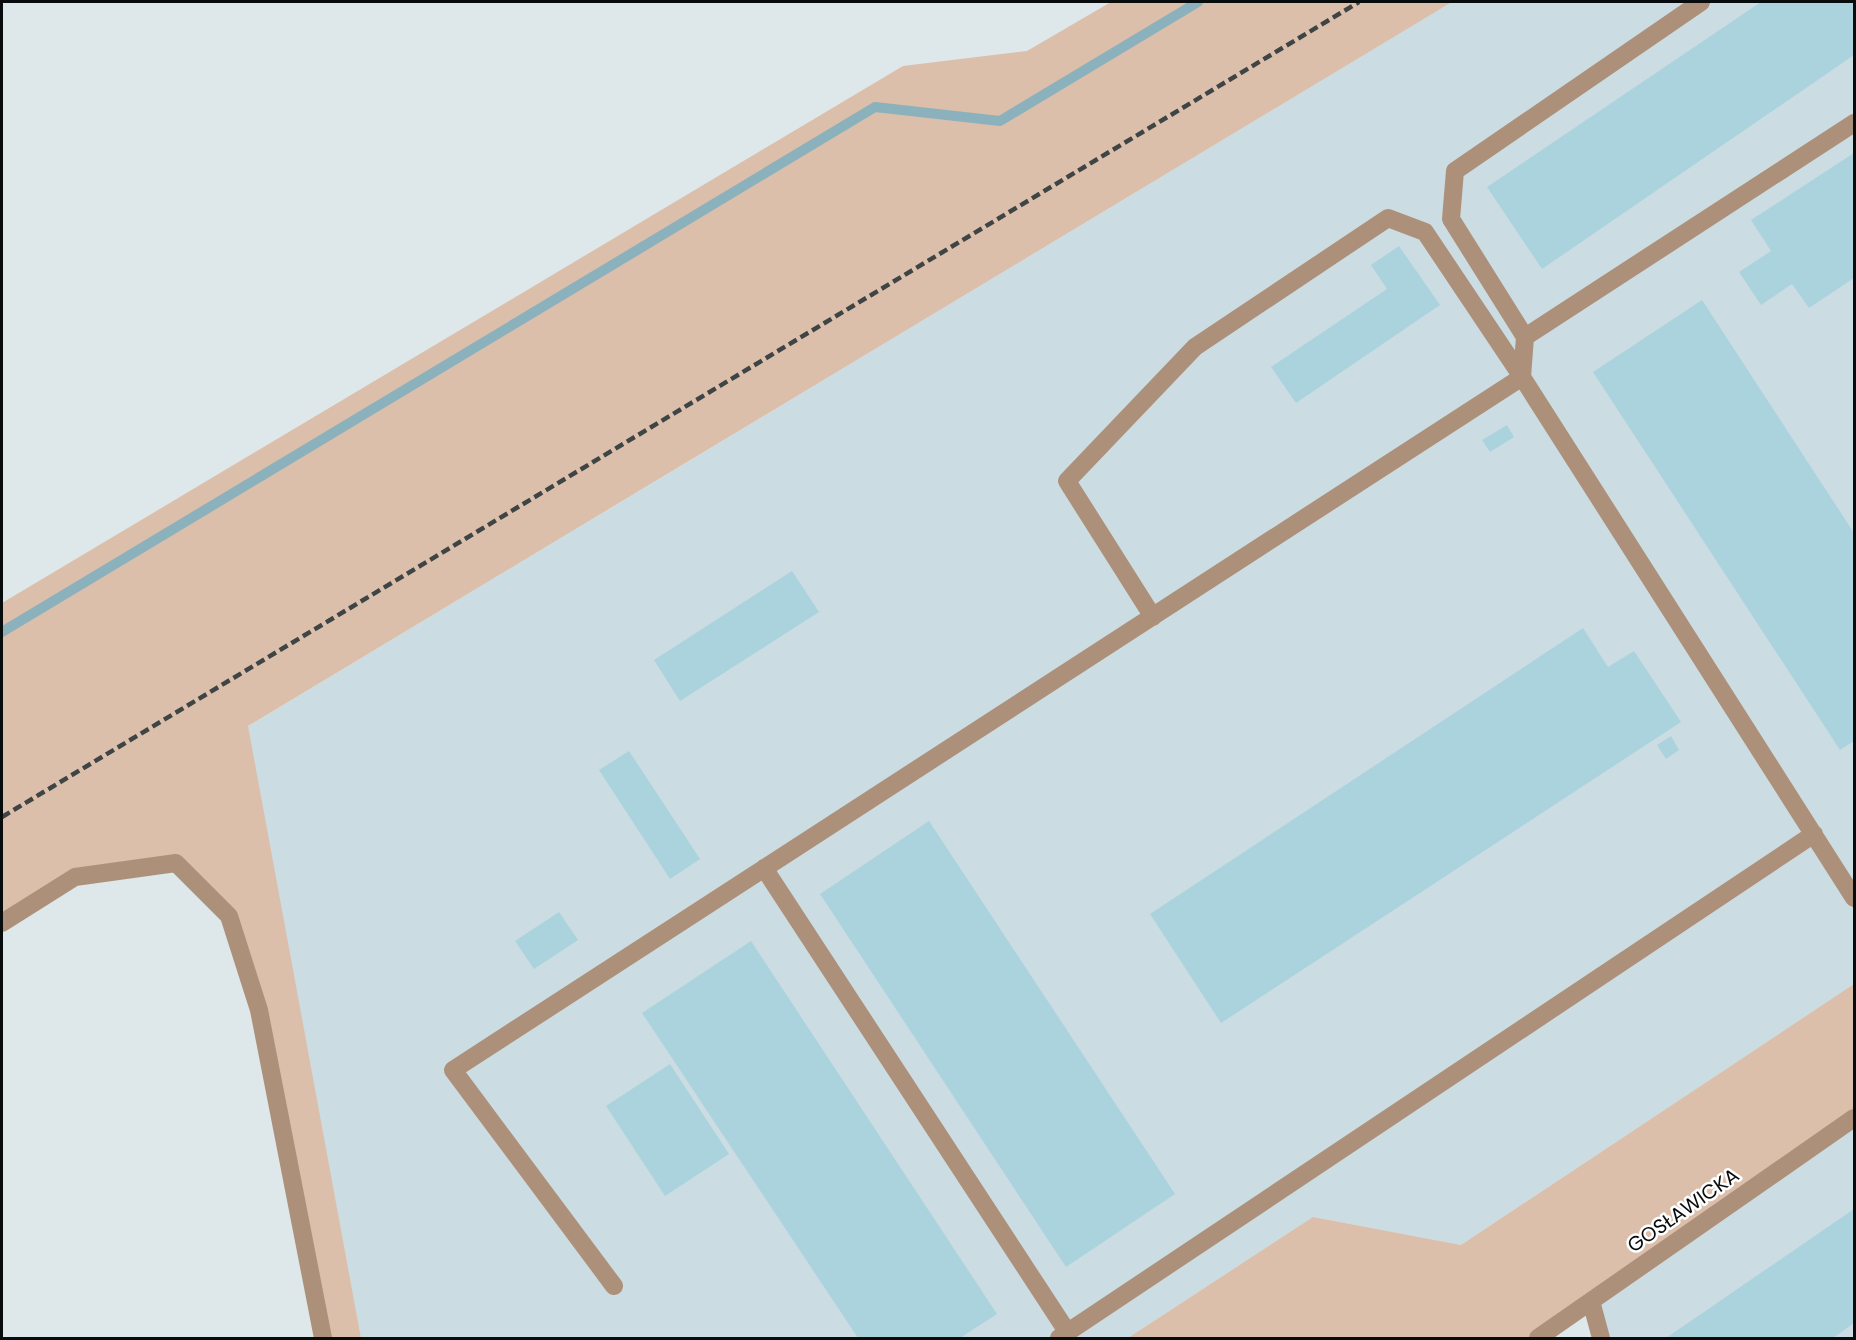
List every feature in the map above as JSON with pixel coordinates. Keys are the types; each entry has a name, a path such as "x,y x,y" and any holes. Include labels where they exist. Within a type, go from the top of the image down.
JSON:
{"street":[{"path":"1522,377 1525,337 1451,219 1455,171 1701,2"},
{"path":"1525,337 1854,123"},
{"path":"1153,617 1067,481 1195,347 1388,218 1425,232 1522,377 1854,898"},
{"path":"614,1286 453,1070 1522,377"},
{"path":"764,868 1063,1336 1814,834"},
{"path":"2,923 75,877 176,863 229,916 259,1010 323,1338"},
{"name":"GOSŁAWICKA","path":"1538,1338 1854,1118"},
{"path":"1591,1301 1601,1338"}],"shaded area":[{"path":"1111,2 1452,2 248,726 361,1338 323,1338 229,916 176,863 75,877 2,923 2,603 903,66 1027,51"},
{"path":"1452,2 1854,2 1854,984 1461,1245 1313,1217 1128,1338 361,1338 247,727"},
{"path":"1854,984 1854,1118 1538,1338 1128,1338 1313,1217 1461,1245"},
{"path":"1854,1118 1854,1338 1601,1338 1591,1301"}],"building":[{"path":"1761,2 1854,2 1854,55 1542,269 1487,187"},
{"path":"1854,153 1854,278 1809,308 1792,284 1761,305 1739,272 1771,251 1751,220"},
{"path":"1399,246 1440,305 1296,403 1271,367 1387,289 1371,265"},
{"path":"1702,300 1854,533 1854,741 1840,750 1593,372"},
{"path":"1507,425 1514,437 1490,452 1482,440"},
{"path":"792,571 819,612 680,701 654,660"},
{"path":"1583,628 1608,667 1634,651 1681,722 1221,1023 1150,914"},
{"path":"1671,736 1679,750 1666,759 1657,745"},
{"path":"629,751 700,859 670,879 599,770"},
{"path":"929,821 1175,1194 1066,1267 820,894"},
{"path":"559,912 578,940 534,969 515,941"},
{"path":"751,941 997,1314 960,1338 858,1338 642,1013"},
{"path":"670,1064 729,1154 665,1196 606,1106"},
{"path":"1854,1209 1854,1323 1833,1338 1666,1338"}],"waterway":[{"path":"2,632 875,107 1000,121 1198,2"}],"railway":[{"path":"2,817 1359,2"}]}
